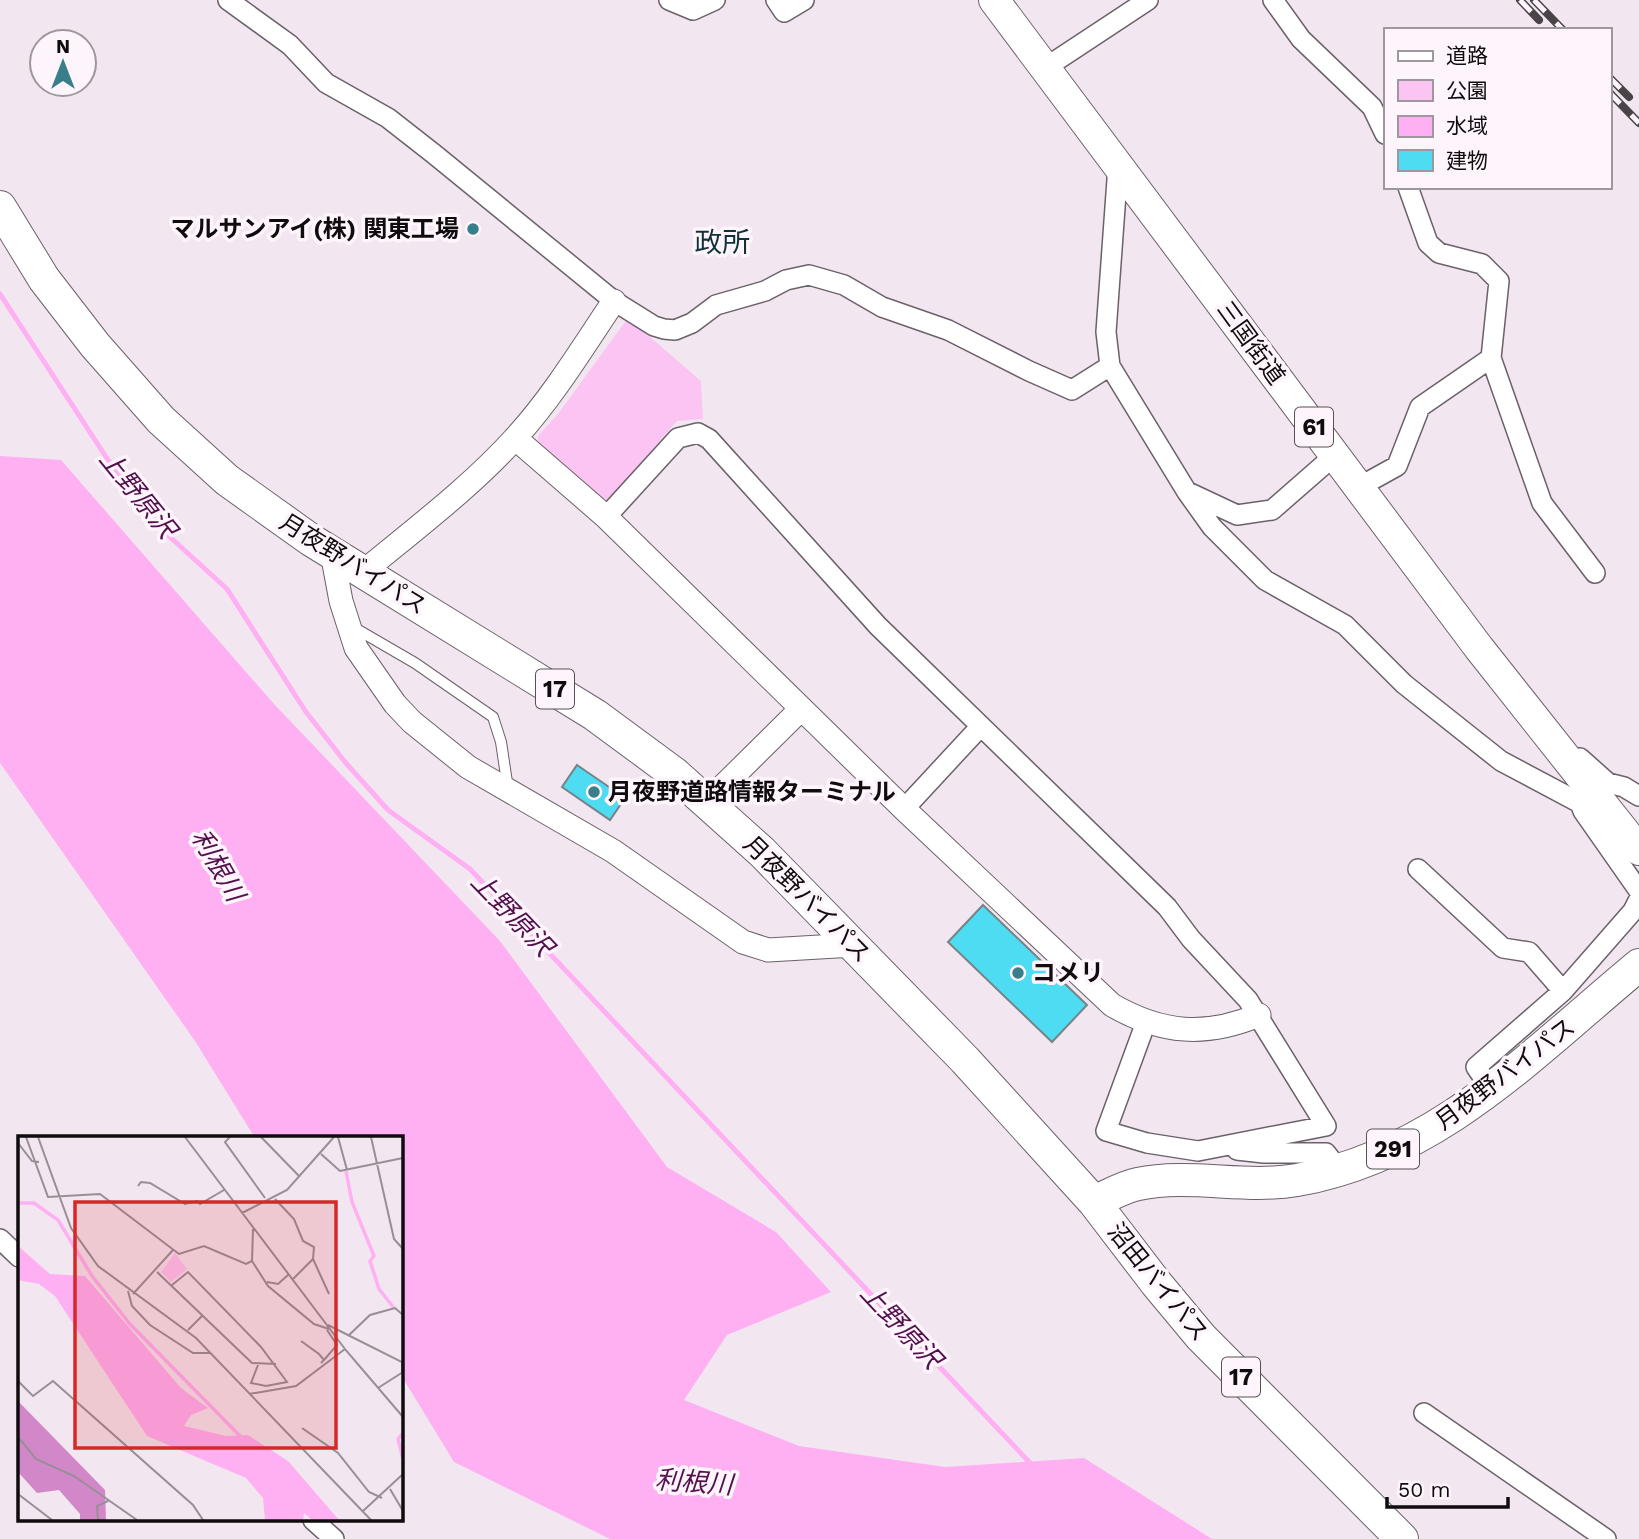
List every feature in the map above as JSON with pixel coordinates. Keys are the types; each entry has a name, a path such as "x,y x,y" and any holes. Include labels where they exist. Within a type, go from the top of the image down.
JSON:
{"highway":[{"name":"月夜野バイパス","path":"0,206 15,234 60,301 152,411 227,480 332,553 595,715 658,760 762,852 854,945 965,1060 1094,1202 1136,1184 1176,1181 1294,1181 1339,1170 1385,1153 1429,1131 1491,1089 1545,1047 1639,965"},
{"name":"沼田バイパス","path":"1094,1202 1201,1337 1402,1539"}],"main road":[{"name":"三国街道","path":"994,0 1555,745 1587,798 1639,850"}],"street":[{"path":"228,0 290,45 326,83 388,118 614,301 654,326 675,330 692,323 716,305 765,291 786,280 809,275 844,285 882,307 948,330 1072,390 1110,366"},
{"path":"668,0 693,10 715,0"},
{"path":"776,0 784,12 804,0"},
{"path":"1045,68 1148,0"},
{"path":"1273,0 1301,38 1372,107 1384,132"},
{"path":"1118,166 1106,332 1110,366 1187,492 1212,527 1265,580 1345,625 1404,684 1501,761 1587,798 1583,811 1639,891"},
{"path":"1409,189 1428,243 1440,253 1482,264 1499,281 1491,358 1542,503 1595,573"},
{"path":"363,572 470,483 515,438 550,397 614,301"},
{"path":"1359,487 1397,466 1420,407 1491,358"},
{"path":"606,517 678,438 692,433 704,435 878,626 1167,907 1191,939 1259,1015 1326,1126 1198,1151 1179,1150 1106,1131 1146,1021"},
{"path":"515,438 606,517 904,809 1112,1005 1146,1021 1193,1030 1232,1026 1259,1015"},
{"path":"1187,492 1237,515 1272,510 1335,455"},
{"path":"332,553 347,623 356,648 395,704 449,753 509,793 614,851 743,942 768,950 854,945"},
{"path":"707,802 802,709"},
{"path":"904,809 980,727"},
{"path":"1555,745 1570,749 1608,783 1624,787 1639,796"},
{"path":"1418,869 1503,948 1529,952 1563,991"},
{"path":"1491,1089 1476,1067 1563,991 1633,911 1639,899"},
{"path":"1218,1148 1265,1153 1326,1153 1339,1170"},
{"path":"0,1239 18,1256"},
{"path":"1424,1413 1606,1539"},
{"path":"315,1522 334,1539"}],"lane":[{"path":"347,623 415,663 493,717 501,742 509,793"}],"green space":[{"path":"628,318 701,381 703,419 677,421 611,498 601,500 538,441 538,436 558,414"}],"water":[{"name":"利根川","path":"0,456 61,460 274,704 500,941 667,1167 776,1232 831,1292 727,1335 684,1400 799,1446 945,1467 1084,1458 1212,1539 610,1539 454,1462 402,1377 402,1136 254,1136 195,1041 0,763"}],"building":[{"name":"月夜野道路情報ターミナル","path":"577,765 625,798 610,820 562,787"},
{"name":"コメリ","path":"983,905 1087,1005 1052,1042 948,942"}],"waterway":[{"name":"上野原沢","path":"0,294 108,460 158,526 227,589 306,712 345,762 388,810 470,869 1032,1465"}],"railway":[{"path":"1520,0 1539,20"},
{"path":"1534,0 1561,28"},
{"path":"1611,79 1629,97"},
{"path":"1611,94 1639,123"}],"place":[{"name":"マルサンアイ(株) 関東工場","path":"473,229"},
{"name":"月夜野道路情報ターミナル","path":"594,792"},
{"name":"コメリ","path":"1018,973"}],"district":[{"name":"政所","path":"722,242"}]}
